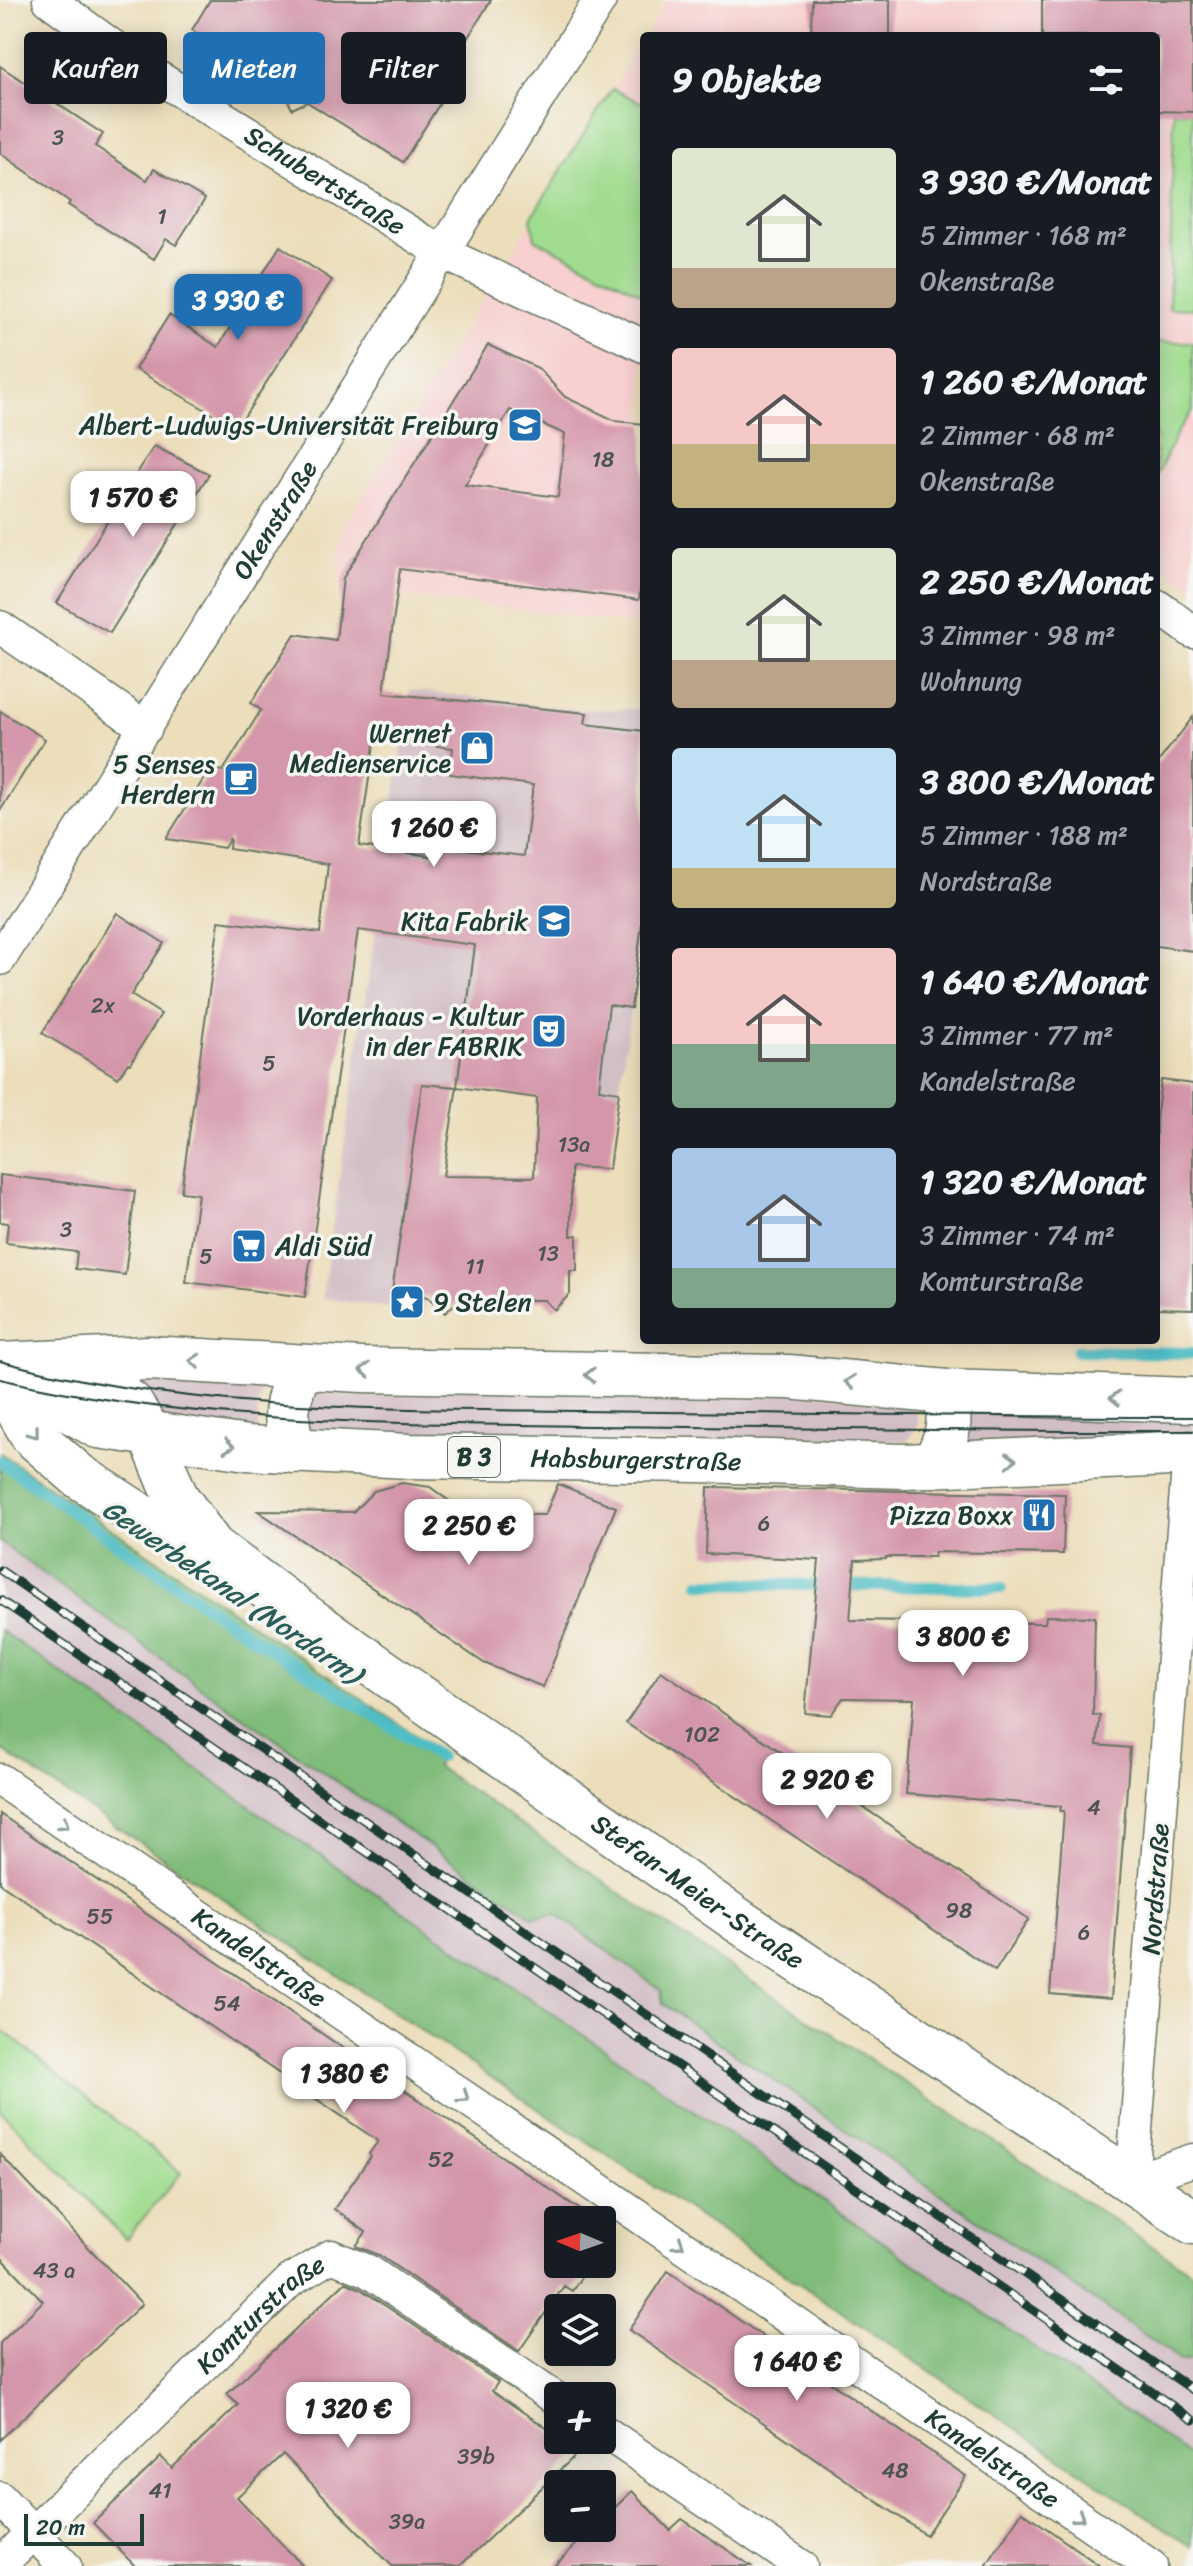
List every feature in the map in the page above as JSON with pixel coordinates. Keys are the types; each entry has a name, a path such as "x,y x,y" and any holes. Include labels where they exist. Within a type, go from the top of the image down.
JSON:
{"main road":[{"path":"5,1370 149,1358 300,1367 619,1376 789,1377 946,1392 1193,1400"},
{"path":"293,1451 285,1419 287,1403 300,1367"},
{"name":"Habsburgerstraße","path":"5,1370 98,1426 151,1436 293,1451 410,1456 934,1465 1191,1453"},
{"name":"Stefan-Meier-Straße","path":"5,1370 33,1436 79,1476 156,1526 212,1547 430,1706 714,1903 1193,2222"},
{"path":"934,1465 949,1431 946,1392"},
{"name":"Stefan-Meier-Straße","path":"151,1436 176,1497 212,1547"}],"street":[{"name":"Schubertstraße","path":"49,0 140,66 443,253 640,344"},
{"name":"Okenstraße","path":"0,959 600,0"},
{"path":"1160,608 1193,632"},
{"path":"0,627 146,728"},
{"name":"Nordstraße","path":"1132,2181 1191,1453"},
{"name":"Kandelstraße","path":"0,1780 1151,2566"},
{"path":"1132,2181 1193,2160"},
{"name":"Komturstraße","path":"34,2533 290,2281 331,2256 368,2271 544,2390"},
{"path":"616,2440 801,2566"},
{"path":"0,2498 65,2566"},
{"path":"0,2565 34,2533"}],"shaded area":[{"path":"667,0 1193,0 1193,588 1160,566 1160,32 647,32"},
{"name":"Albert-Ludwigs-Universität Freiburg","path":"640,44 640,625 340,588 340,532"},
{"path":"410,690 579,710 640,709 640,937 619,1092 459,1071 423,1313 322,1298"},
{"path":"136,1369 264,1386 257,1404 259,1438 166,1427 131,1380"},
{"path":"442,1386 780,1388 914,1408 918,1425 907,1441 774,1435 773,1446 307,1432 305,1404 315,1394 417,1395"},
{"path":"965,1401 1193,1405 1193,1443 960,1447"},
{"path":"0,1542 220,1701 533,1916 555,1914 661,1990 663,2004 1181,2362 1193,2360 1193,2458 273,1823 0,1630"}],"green space":[{"path":"612,89 640,102 640,293 535,239 531,218"},
{"path":"1174,111 1193,112 1193,309 1169,308"},
{"path":"1160,342 1193,342 1193,410 1176,434 1160,469"},
{"path":"0,1453 443,1754 436,1766 681,1935 1193,2273 1193,2360 1181,2362 663,2004 661,1990 556,1914 533,1917 220,1701 0,1542"},
{"path":"0,1630 273,1823 715,2125 1193,2458 1193,2547 0,1749"},
{"path":"0,2028 181,2173 126,2239 0,2110"}],"building":[{"path":"210,0 491,0 466,41 466,32 341,32 341,104 439,104 403,162 310,104 325,104 325,32 192,30"},
{"path":"812,0 890,0 890,32 811,32"},
{"path":"1042,0 1193,0 1193,112 1160,111 1160,32 1042,32"},
{"path":"0,66 24,82 24,104 58,104 103,134 95,146 147,180 154,169 205,199 176,245 166,239 154,259 68,205 70,202 0,153"},
{"path":"280,246 332,280 237,428 135,369 169,315 218,347"},
{"path":"488,345 538,368 565,397 616,421 640,424 639,600 400,569 384,693 587,713 585,724 640,731 640,939 631,1008 609,1005 599,1089 619,1092 609,1169 571,1167 571,1236 577,1235 577,1271 570,1271 570,1294 554,1310 544,1300 459,1300 445,1313 428,1297 392,1292 422,1084 457,1087 475,945 358,930 305,1297 186,1282 198,1194 181,1192 219,921 320,933 328,864 229,849 230,838 224,848 166,839 210,769 223,771 261,710 251,703 295,634 336,640 343,578","holes":["510,410 565,434 558,497 465,485","375,738 453,748 450,774 533,785 524,856 439,846 438,857 359,846","457,1087 537,1098 534,1177 443,1176"]},
{"path":"154,446 209,474 110,633 57,603"},
{"path":"0,711 45,739 0,811"},
{"path":"1193,717 1193,951 1160,947 1160,760"},
{"path":"117,913 164,943 131,995 161,1014 118,1078 42,1033"},
{"path":"1161,1080 1193,1084 1193,1309 1160,1308"},
{"path":"0,1175 135,1191 125,1275 75,1269 77,1252 6,1243 8,1223 0,1222"},
{"path":"402,1483 430,1487 467,1514 545,1515 558,1484 616,1507 543,1687 484,1663 258,1511 353,1512 374,1491"},
{"path":"708,1487 1065,1494 1063,1554 935,1552 934,1557 855,1560 850,1620 1045,1623 1046,1616 1095,1617 1093,1715 1100,1715 1097,1745 1130,1748 1111,1999 1050,1994 1064,1811 1060,1811 1061,1806 906,1794 914,1699 843,1698 831,1715 805,1713 819,1560 706,1554"},
{"path":"661,1671 1029,1919 995,1971 626,1723"},
{"path":"0,1814 574,2206 544,2206 544,2278 581,2278 572,2291 564,2286 558,2294 544,2294 544,2315 519,2351 379,2255 356,2246 366,2232 334,2209 378,2141 0,1883"},
{"path":"0,2154 142,2304 0,2440 0,2343 43,2301 0,2256"},
{"path":"668,2271 966,2476 926,2535 629,2330"},
{"path":"345,2282 359,2288 498,2382 492,2391 544,2426 544,2454 577,2454 560,2470 544,2470 544,2486 460,2566 392,2566 283,2454 237,2497 303,2566 135,2566 93,2523 161,2457 172,2468 238,2405 227,2394"},
{"path":"632,2491 670,2530 682,2519 751,2566 554,2566 579,2542 616,2542 616,2506"},
{"path":"1022,2511 1100,2566 986,2566"}],"waterway":[{"path":"1077,1351 1193,1353"},
{"name":"Gewerbekanal (Nordarm)","path":"0,1461 233,1625 439,1757"},
{"name":"Gewerbekanal (Nordarm)","path":"700,1583 1001,1588"}],"tram line":[{"path":"0,1361 70,1378 142,1390 215,1399 363,1408 1193,1417"},
{"path":"0,1379 147,1405 296,1419 520,1425 1193,1431"}],"railway":[{"path":"0,1570 1193,2390"},
{"path":"0,1600 1193,2420"}],"place":[{"name":"Albert-Ludwigs-Universität Freiburg","path":"525,425"},
{"name":"Wernet Medienservice","path":"477,748"},
{"name":"5 Senses Herdern","path":"241,779"},
{"name":"Kita Fabrik","path":"554,921"},
{"name":"Vorderhaus - Kultur in der FABRIK","path":"549,1031"},
{"name":"Aldi Süd","path":"249,1246"},
{"name":"9 Stelen","path":"407,1302"},
{"name":"Pizza Boxx","path":"1039,1515"}]}
